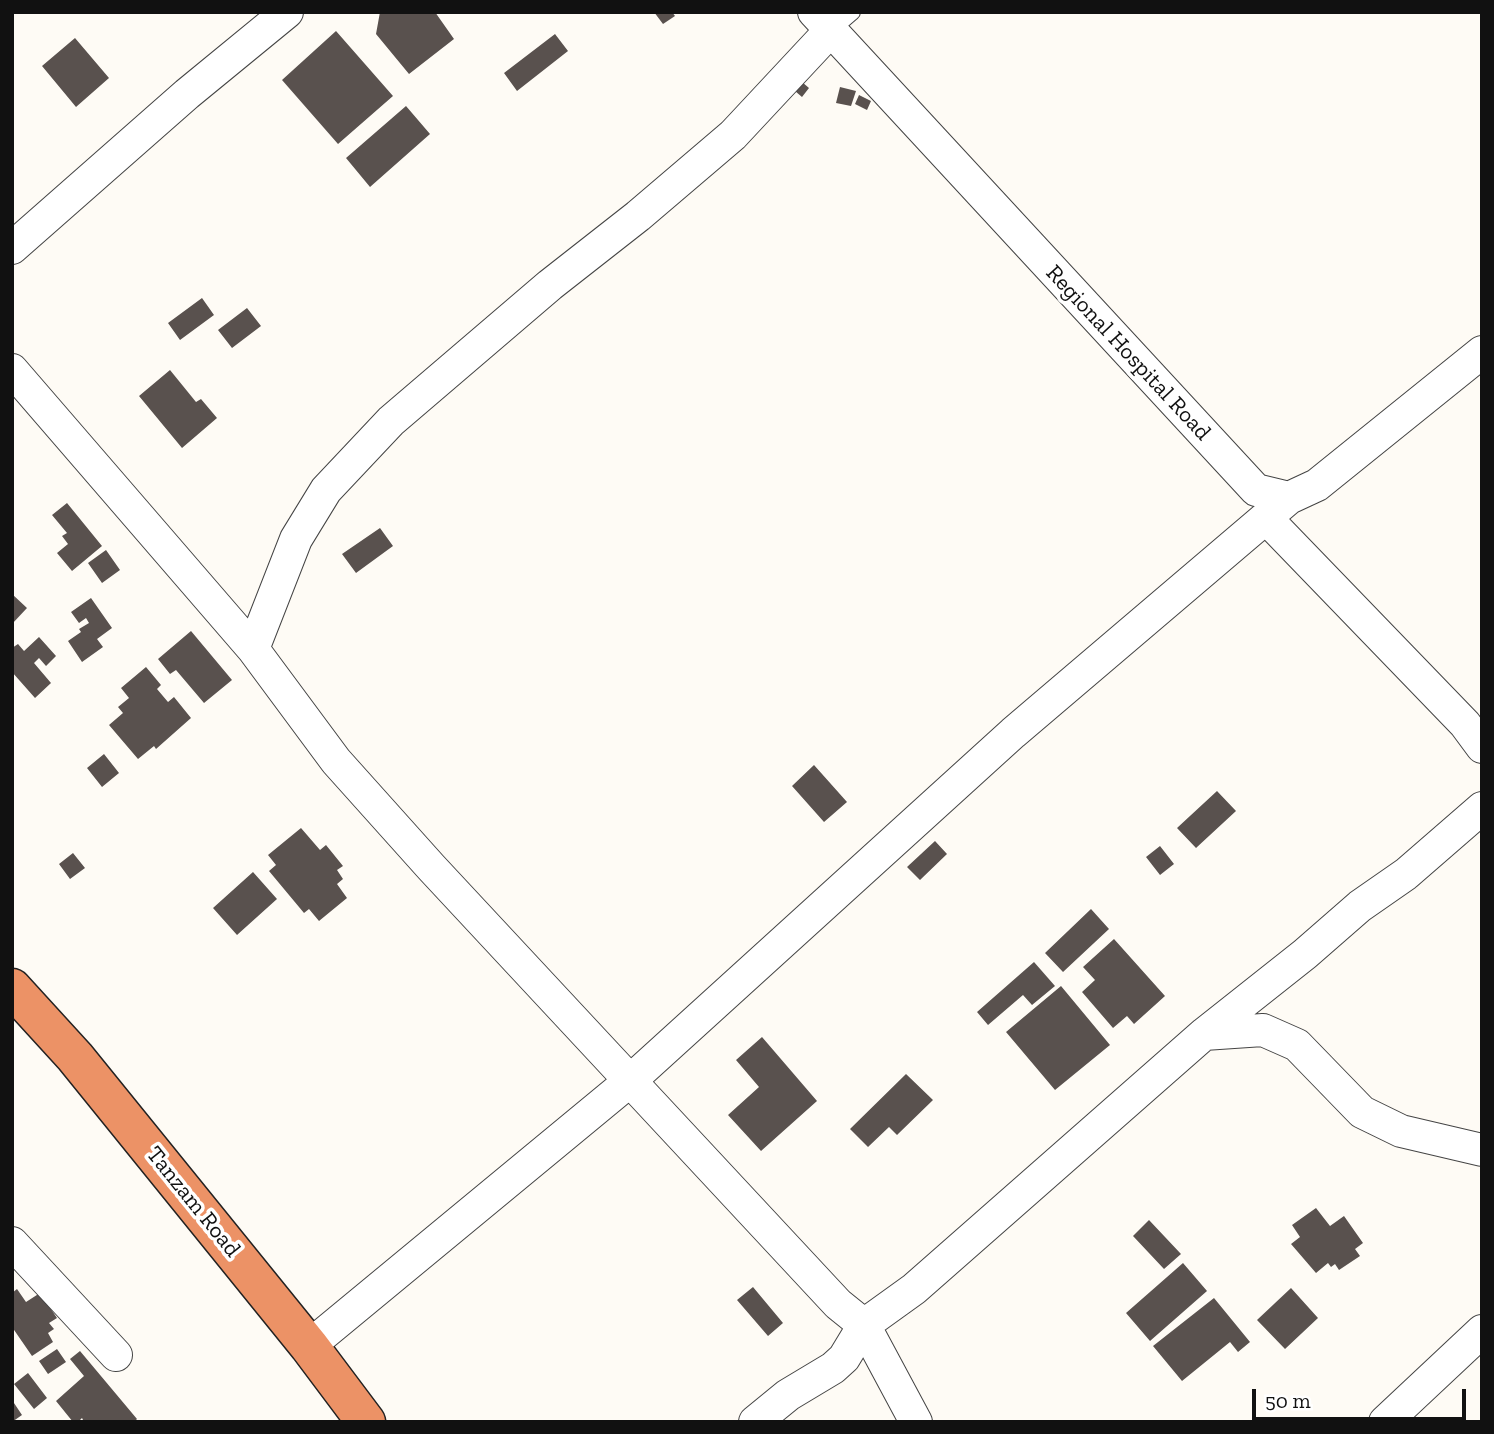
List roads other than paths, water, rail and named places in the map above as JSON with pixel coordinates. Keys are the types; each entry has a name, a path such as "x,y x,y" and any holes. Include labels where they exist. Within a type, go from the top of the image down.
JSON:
{"highway":[{"name":"Tanzam Road","path":"12,988 75,1057 309,1346 366,1422"}],"street":[{"path":"12,248 187,94 287,12"},
{"path":"253,649 296,539 326,490 391,421 550,285 638,216 733,135 832,18"},
{"name":"Regional Hospital Road","path":"832,18 1256,490 1278,508"},
{"path":"309,1346 631,1080 1013,733 1278,508 1317,485 1482,352"},
{"path":"12,370 253,649 336,761 431,867 838,1304 864,1325 916,1422"},
{"path":"1278,508 1476,729"},
{"path":"755,1422 788,1395 833,1368 844,1358 864,1325 914,1289 1204,1034 1305,954 1360,905 1406,874 1482,808"},
{"path":"1204,1034 1263,1030 1297,1045 1362,1112 1401,1131 1482,1150"},
{"path":"18,1258 116,1355"},
{"path":"1385,1422 1482,1331"}]}
